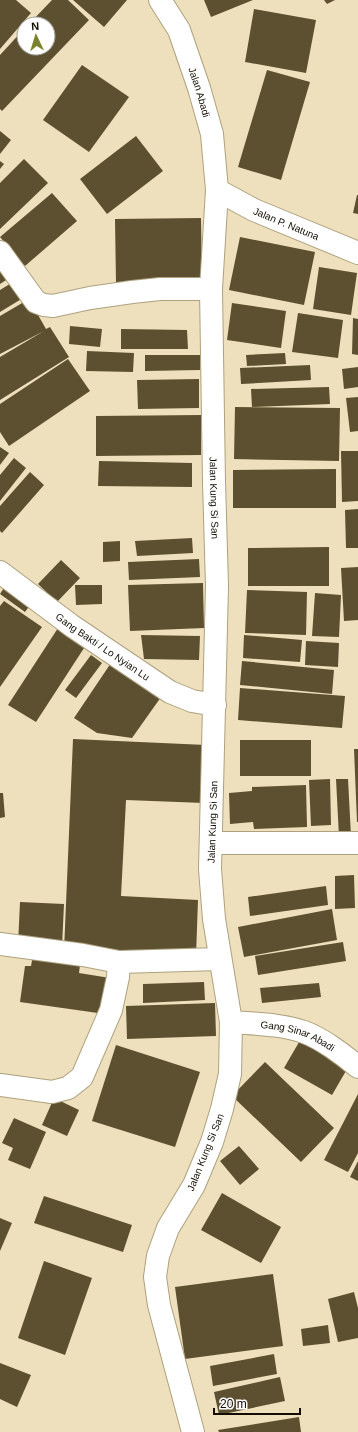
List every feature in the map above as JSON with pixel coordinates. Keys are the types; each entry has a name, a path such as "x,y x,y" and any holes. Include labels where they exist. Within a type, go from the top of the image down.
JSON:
{"street":[{"name":"Jalan Abadi","path":"160,0 179,30 199,88 212,134 217,190"},
{"name":"Jalan P. Natuna","path":"217,190 254,210 358,253"},
{"name":"Jalan Kung Si San","path":"193,1432 159,1305 155,1277 158,1256 168,1228 194,1185 212,1142 222,1109 230,1074 231,1022 214,919 210,869 217,586 211,288 217,190"},
{"path":"0,252 36,302 53,306 90,298 160,289 211,288"},
{"name":"Gang Bakti / Lo Nyian Lu","path":"0,572 72,626 170,692 192,701 214,705"},
{"path":"211,843 358,843"},
{"path":"0,944 83,955 119,962 220,958"},
{"path":"0,1085 52,1092 68,1088 82,1078 111,1010 118,977 119,962"},
{"name":"Gang Sinar Abadi","path":"231,1022 272,1025 304,1032 330,1046 358,1067"}],"building":[{"path":"0,0 16,0 31,13 28,16 16,16 16,30 0,49"},
{"path":"52,0 68,0 89,20 56,55 56,16 37,16"},
{"path":"73,0 127,0 104,27"},
{"path":"204,0 253,0 211,17"},
{"path":"324,0 335,0 327,4"},
{"path":"254,9 316,20 306,73 245,62"},
{"path":"16,38 16,56 55,56 2,111 0,109 0,55"},
{"path":"82,65 129,97 89,152 43,120"},
{"path":"267,70 310,82 281,180 238,167"},
{"path":"0,131 11,140 0,154"},
{"path":"136,136 163,171 107,214 80,179"},
{"path":"24,159 48,183 0,229 0,183"},
{"path":"0,161 4,164 0,169"},
{"path":"52,193 77,221 25,266 0,237"},
{"path":"358,195 358,214 353,213"},
{"path":"201,218 202,282 116,282 115,219"},
{"path":"240,237 315,252 304,305 229,290"},
{"path":"0,263 14,275 0,284"},
{"path":"319,267 357,273 351,315 313,309"},
{"path":"18,279 28,295 0,312 0,290"},
{"path":"29,299 46,329 50,327 69,357 0,400 0,357 44,331 0,354 0,316"},
{"path":"232,303 286,311 281,348 227,340"},
{"path":"298,313 343,320 338,358 292,352"},
{"path":"353,318 358,319 358,355 352,354"},
{"path":"70,326 102,329 100,347 69,344"},
{"path":"121,329 187,330 188,349 121,349"},
{"path":"87,351 134,353 133,372 86,371"},
{"path":"285,353 286,364 247,366 246,355"},
{"path":"145,355 200,355 200,370 145,371"},
{"path":"68,359 90,391 9,446 0,432 0,404"},
{"path":"310,365 311,380 241,384 240,368"},
{"path":"358,367 358,387 344,389 342,369"},
{"path":"199,379 199,408 138,409 137,380"},
{"path":"329,387 330,404 252,407 251,389"},
{"path":"358,397 358,431 350,432 346,398"},
{"path":"235,407 340,408 339,461 234,459"},
{"path":"201,415 201,455 96,456 96,416"},
{"path":"0,447 9,453 0,465"},
{"path":"341,451 358,451 358,501 342,502"},
{"path":"14,458 26,468 0,501 0,475"},
{"path":"99,461 192,463 192,487 98,486"},
{"path":"336,469 336,508 233,508 233,470"},
{"path":"30,472 44,485 2,533 0,531 0,506"},
{"path":"358,509 358,548 346,548 345,510"},
{"path":"192,538 193,553 137,556 135,541"},
{"path":"120,541 120,561 103,562 103,542"},
{"path":"329,547 329,586 248,586 248,548"},
{"path":"199,559 200,577 129,580 128,562"},
{"path":"61,560 80,578 57,602 38,584"},
{"path":"358,567 358,620 344,621 341,568"},
{"path":"7,583 33,601 25,612 0,594"},
{"path":"203,583 204,628 130,631 128,585"},
{"path":"75,585 102,585 102,604 76,605"},
{"path":"247,590 307,592 306,635 245,633"},
{"path":"315,593 341,595 339,637 312,636"},
{"path":"4,601 42,627 0,687 0,606"},
{"path":"58,628 86,645 36,722 8,705"},
{"path":"141,635 200,636 199,660 144,659"},
{"path":"244,635 302,640 300,662 243,658"},
{"path":"306,641 339,643 338,667 305,665"},
{"path":"91,655 102,663 76,698 65,690"},
{"path":"115,657 166,690 132,738 97,733 74,718"},
{"path":"242,661 334,670 332,694 240,685"},
{"path":"240,688 345,696 342,728 238,720"},
{"path":"73,739 206,745 204,803 126,800 121,896 198,900 196,956 64,951"},
{"path":"240,740 311,740 311,776 240,776"},
{"path":"354,749 358,749 358,822 357,822"},
{"path":"330,779 331,825 311,826 309,780"},
{"path":"336,779 348,779 351,836 339,837"},
{"path":"306,785 307,827 254,829 253,822 230,824 229,793 252,791 252,787"},
{"path":"0,793 3,793 5,817 0,818"},
{"path":"354,875 355,908 335,909 335,876"},
{"path":"326,886 328,905 250,916 248,897"},
{"path":"20,902 64,904 62,947 18,945"},
{"path":"332,909 337,940 244,957 238,927"},
{"path":"343,942 346,961 258,975 255,956"},
{"path":"34,950 81,956 79,973 110,978 105,1014 20,1002 25,966 31,966"},
{"path":"204,982 205,1000 143,1003 143,984"},
{"path":"319,983 321,997 262,1003 260,988"},
{"path":"215,1003 216,1036 127,1039 126,1006"},
{"path":"302,1037 350,1064 332,1095 284,1068"},
{"path":"116,1045 200,1072 175,1147 92,1121"},
{"path":"265,1062 334,1128 301,1162 232,1096"},
{"path":"358,1094 358,1153 348,1172 324,1160"},
{"path":"54,1098 79,1110 67,1136 42,1125"},
{"path":"14,1118 46,1132 30,1169 8,1160 13,1148 2,1143"},
{"path":"239,1146 259,1169 240,1185 220,1161"},
{"path":"358,1161 358,1181 350,1177"},
{"path":"222,1193 281,1227 261,1263 201,1230"},
{"path":"44,1196 132,1225 123,1252 34,1223"},
{"path":"0,1218 12,1223 0,1251"},
{"path":"44,1261 92,1278 65,1355 18,1338"},
{"path":"273,1274 283,1346 185,1359 175,1287"},
{"path":"354,1292 358,1308 358,1338 338,1342 328,1299"},
{"path":"328,1325 330,1343 303,1346 301,1329"},
{"path":"274,1354 277,1374 213,1386 210,1366"},
{"path":"0,1363 31,1375 17,1407 0,1399"},
{"path":"280,1377 285,1401 219,1415 214,1392"},
{"path":"299,1417 301,1432 219,1432 218,1430"}]}
